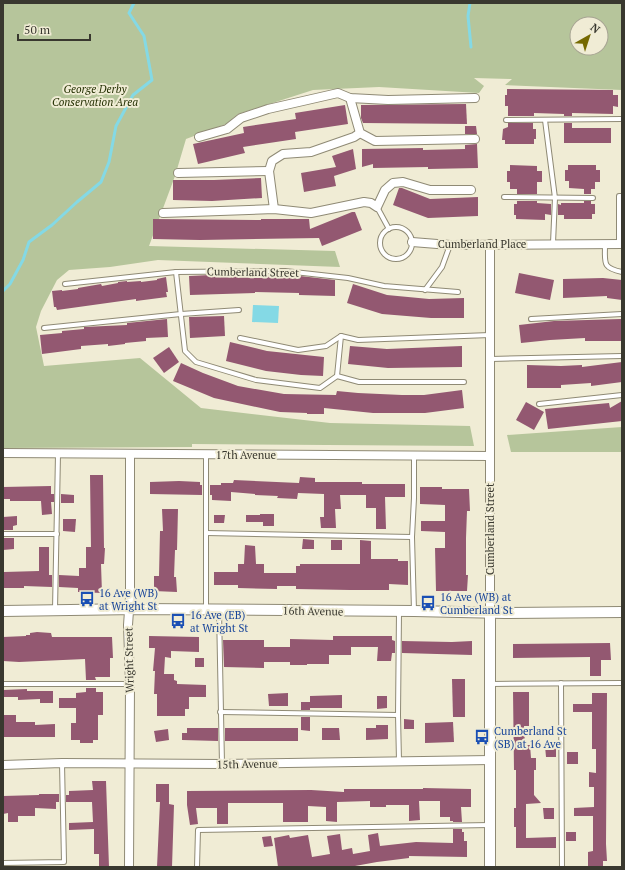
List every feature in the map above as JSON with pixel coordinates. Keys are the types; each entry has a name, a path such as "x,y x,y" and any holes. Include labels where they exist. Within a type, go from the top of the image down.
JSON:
{"street":[{"path":"200,137 227,129 241,118 268,109 338,94 350,98 388,100 475,98"},
{"path":"350,98 360,133 375,141 475,139"},
{"path":"274,209 269,171 272,160 283,154 311,152 354,137 360,133"},
{"path":"178,173 269,171"},
{"path":"164,213 274,209 311,213 364,202 371,203 378,208 385,190 393,182 403,182 430,190 471,190"},
{"name":"Cumberland Place","path":"412,242 450,245 553,243 605,245 620,244"},
{"name":"Cumberland Street","path":"490,244 490,867"},
{"name":"17th Avenue","path":"3,453 490,456"},
{"name":"Wright Street","path":"129,867 130,684 128,625 130,454"},
{"name":"16th Avenue","path":"3,611 129,609 490,613 622,612"},
{"name":"15th Avenue","path":"3,765 62,763 222,764 491,760"}],"lane":[{"path":"506,120 622,119"},
{"path":"545,120 555,198 553,243"},
{"name":"Cumberland Place","path":"620,244 619,196 622,196"},
{"path":"504,197 593,198"},
{"path":"378,208 389,229"},
{"path":"389,229 404,229 410,237 412,242 411,247 405,256 396,259 386,255 381,247 380,242 382,237 389,229"},
{"path":"425,290 442,267 450,245"},
{"path":"605,245 605,264 611,270 622,272"},
{"name":"Cumberland Street","path":"65,284 176,272 285,271 348,278 384,286 458,292"},
{"path":"176,272 185,351 196,362 256,380 320,388 337,376 341,336"},
{"path":"44,328 181,314 239,310"},
{"path":"531,319 622,314"},
{"path":"240,338 298,350 326,346 341,336 358,340 490,335"},
{"path":"491,359 622,356"},
{"path":"337,376 359,382 464,382"},
{"path":"539,404 622,395"},
{"path":"56,610 58,454"},
{"path":"206,454 206,610"},
{"path":"414,456 412,537 414,611"},
{"path":"206,533 412,537"},
{"path":"3,534 57,534"},
{"path":"219,610 222,764"},
{"path":"399,612 399,762"},
{"path":"491,684 622,683"},
{"path":"3,684 130,684"},
{"path":"561,684 562,867"},
{"path":"220,712 398,715"},
{"path":"3,863 64,862 62,763"},
{"path":"197,867 198,830 490,825"}],"green space":[{"name":"George Derby Conservation Area","path":"3,3 622,3 622,90 505,85 512,79 474,78 484,86 479,93 379,87 313,90 238,114 226,124 186,139 175,176 149,246 335,251 340,267 158,260 110,267 69,270 57,280 41,311 36,327 44,366 140,358 201,408 330,423 470,426 474,446 192,444 192,447 3,448"},
{"path":"622,427 622,452 511,452 507,435"}],"water":[{"path":"253,305 279,306 278,323 252,322"}],"building":[{"path":"507,89 613,90 613,95 618,95 618,107 613,106 613,114 572,113 572,116 564,116 564,114 534,113 534,116 508,116 508,106 505,106 505,95 507,95"},
{"path":"466,104 467,124 363,123 361,118 361,105"},
{"path":"345,105 348,124 295,132 296,139 243,147 245,153 198,164 193,144 244,133 243,127 296,119 295,113"},
{"path":"508,123 533,123 533,129 536,129 536,139 534,139 534,144 505,144 505,140 502,140 503,129 508,127"},
{"path":"564,123 572,123 572,128 611,128 611,143 564,143"},
{"path":"465,126 476,126 477,134 465,134"},
{"path":"477,144 478,168 373,168 373,164 362,167 362,149 465,149 465,145"},
{"path":"353,149 356,169 334,176 336,186 304,192 301,173 336,167 332,156"},
{"path":"510,165 537,166 537,171 542,171 542,182 537,182 537,194 517,194 517,189 510,189 510,182 507,182 507,171 510,171"},
{"path":"568,165 596,165 596,170 600,170 600,182 595,182 595,189 591,189 591,194 584,194 584,189 569,188 569,181 565,181 565,170 568,170"},
{"path":"261,178 262,198 212,201 173,200 173,180"},
{"path":"399,188 430,199 478,197 478,216 428,218 393,205"},
{"path":"517,201 537,201 537,203 551,204 551,215 545,214 545,220 516,219 516,215 514,215 514,204 517,204"},
{"path":"584,201 591,201 591,204 595,204 595,214 592,214 592,219 564,219 564,215 558,215 558,204 584,203"},
{"path":"355,212 362,230 322,246 319,238 200,240 153,239 153,219 309,219 310,229"},
{"path":"519,273 554,280 550,300 515,293"},
{"path":"189,276 300,276 335,280 335,296 255,292 190,295"},
{"path":"166,277 168,292 166,292 167,297 136,301 136,299 57,310 56,307 54,307 52,291 78,289 101,284 102,286 127,281 141,282"},
{"path":"603,278 622,280 622,300 607,298 607,296 563,298 563,279"},
{"path":"353,284 387,295 429,299 464,298 464,318 431,318 382,314 347,303"},
{"path":"224,316 225,336 190,338 189,317"},
{"path":"167,319 168,337 146,338 146,341 108,346 108,344 81,346 81,349 42,354 40,335 84,329 84,327 127,325 127,323"},
{"path":"621,319 622,341 585,341 585,338 521,343 519,325 554,321"},
{"path":"230,342 267,351 324,357 323,376 266,371 226,361"},
{"path":"350,346 387,349 462,346 462,367 388,368 348,364"},
{"path":"169,347 179,362 164,373 153,358"},
{"path":"622,362 622,382 591,386 591,383 561,385 561,388 527,388 527,365 582,365 582,367"},
{"path":"181,363 238,386 284,394 336,395 337,391 424,395 462,390 464,408 425,413 373,413 324,408 324,414 280,412 214,398 173,381"},
{"path":"622,401 622,421 548,429 545,409 609,403 610,408"},
{"path":"526,402 544,412 534,430 516,420"},
{"path":"90,475 103,475 105,548 104,564 101,564 102,593 78,592 78,588 59,587 59,575 79,576 79,568 86,568 86,547 91,547"},
{"path":"300,477 315,478 315,482 405,484 405,497 385,497 386,529 376,529 376,508 366,508 366,495 340,495 341,509 335,509 336,528 321,528 320,517 324,517 324,494 298,493 297,499 231,492 231,501 212,500 212,495 210,495 210,485 233,483 234,480 299,483"},
{"path":"150,482 200,482 200,485 202,485 202,495 150,494"},
{"path":"51,486 51,494 54,494 54,502 51,502 52,514 42,515 41,501 10,501 10,499 3,499 3,487"},
{"path":"420,487 469,489 470,511 467,511 466,538 466,575 468,575 467,591 436,591 435,548 445,548 445,532 421,531 421,521 445,521 445,505 420,504"},
{"path":"61,494 74,495 74,503 61,503"},
{"path":"162,509 178,509 177,550 175,550 174,577 176,577 177,592 154,591 154,576 159,576 160,531 163,531"},
{"path":"274,514 274,526 263,526 263,522 246,522 246,515"},
{"path":"214,515 225,515 224,523 214,523"},
{"path":"17,516 17,525 13,526 13,530 3,530 3,517"},
{"path":"63,519 76,519 75,532 63,531"},
{"path":"3,538 14,538 14,549 3,550"},
{"path":"303,539 314,540 314,549 302,549"},
{"path":"331,540 342,540 342,550 331,550"},
{"path":"360,540 371,541 371,559 398,559 398,561 408,561 408,585 389,584 389,590 350,590 296,589 296,586 277,586 277,589 238,588 238,585 214,585 214,572 238,572 238,564 244,564 245,545 255,546 256,564 264,564 264,573 296,573 296,566 300,566 300,564 360,564"},
{"path":"39,547 49,547 49,575 52,575 52,587 24,586 24,588 4,588 4,572 39,571"},
{"path":"30,633 51,633 52,637 112,637 113,658 110,658 110,677 95,677 96,680 86,680 85,659 19,662 3,661 3,637 26,636 30,635"},
{"path":"149,636 199,637 199,652 171,651 171,658 165,657 164,674 174,674 174,680 177,681 177,684 206,685 206,697 189,697 189,709 185,709 185,716 157,716 157,694 154,694 155,671 153,671 155,648 149,648"},
{"path":"333,636 392,636 392,640 395,641 395,653 392,653 391,661 377,661 378,647 351,647 351,655 329,655 329,664 290,665 290,662 264,662 264,668 224,667 223,640 264,640 264,647 290,647 290,639 333,640"},
{"path":"402,641 472,641 472,655 402,653"},
{"path":"610,643 611,660 601,660 601,676 590,676 590,657 513,658 513,644"},
{"path":"195,658 204,658 204,667 195,667"},
{"path":"452,679 465,679 465,717 453,717"},
{"path":"86,688 96,688 96,692 103,692 103,715 98,715 98,740 93,740 93,743 80,743 80,740 71,740 71,723 76,723 76,708 59,708 59,698 76,698 76,693 86,692"},
{"path":"27,689 27,691 53,691 53,703 40,703 40,699 18,700 18,697 3,697 3,690"},
{"path":"513,692 529,692 529,726 524,726 525,745 530,745 531,758 536,758 536,770 534,770 534,795 541,803 526,804 526,838 556,837 556,848 516,848 516,827 514,827 514,808 516,808 516,770 514,770"},
{"path":"288,693 288,706 269,706 268,694"},
{"path":"592,693 607,693 607,861 603,861 603,866 588,867 588,852 593,851 593,816 574,816 574,808 594,807 594,787 589,787 589,772 596,773 596,749 592,749 592,712 573,712 573,704 592,704"},
{"path":"342,695 342,708 310,708 310,696"},
{"path":"377,696 387,696 387,708 377,709"},
{"path":"301,702 310,702 310,710 301,710"},
{"path":"3,715 16,715 16,722 35,722 35,725 55,724 55,737 3,737"},
{"path":"301,717 310,717 310,731 301,730"},
{"path":"404,719 414,720 414,729 404,729"},
{"path":"453,722 454,742 425,743 425,723"},
{"path":"376,725 388,725 388,739 366,740 366,728 376,728"},
{"path":"187,728 218,728 218,741 182,740 182,733 187,733"},
{"path":"225,728 298,728 298,741 225,741"},
{"path":"322,728 339,728 340,740 322,740"},
{"path":"168,729 169,740 156,742 154,731"},
{"path":"556,745 556,757 546,757 545,746"},
{"path":"567,752 578,752 578,764 567,764"},
{"path":"92,781 106,781 109,867 99,867 99,854 94,854 94,829 69,830 69,823 93,822 92,802 66,802 66,795 69,795 69,791 93,790"},
{"path":"156,784 169,784 169,804 174,805 172,867 157,867 160,802 156,802"},
{"path":"344,789 471,789 471,807 461,807 462,822 450,821 450,817 440,817 440,801 419,801 420,820 409,821 409,805 370,807 370,801 337,802 337,822 326,821 326,807 308,806 308,822 283,822 283,803 228,803 228,824 217,824 217,808 196,808 198,824 190,825 187,805 187,791 311,790 344,792"},
{"path":"59,794 59,802 56,802 56,809 35,808 35,816 18,816 18,822 8,822 8,813 3,814 3,796"},
{"path":"543,808 554,808 554,819 544,819"},
{"path":"453,829 462,829 462,832 464,832 464,841 467,841 467,857 409,856 409,858 377,862 355,867 278,867 274,838 289,835 290,838 308,835 312,857 330,854 327,836 340,834 342,850 352,848 353,854 370,851 368,835 378,833 380,846 416,842 453,843"},
{"path":"566,832 576,832 576,841 566,841"},
{"path":"271,836 273,846 264,847 262,837"}],"waterway":[{"path":"3,291 10,284 23,260 29,242 52,225 101,182 109,162 116,126 133,95 152,80 144,36 129,13 134,3"},
{"path":"470,3 468,16 471,47"}],"place":[{"name":"16 Ave (WB) at Wright St","path":"87,599"},
{"name":"16 Ave (WB) at Cumberland St","path":"428,603"},
{"name":"16 Ave (EB) at Wright St","path":"178,621"},
{"name":"Cumberland St (SB) at 16 Ave","path":"482,737"}]}
